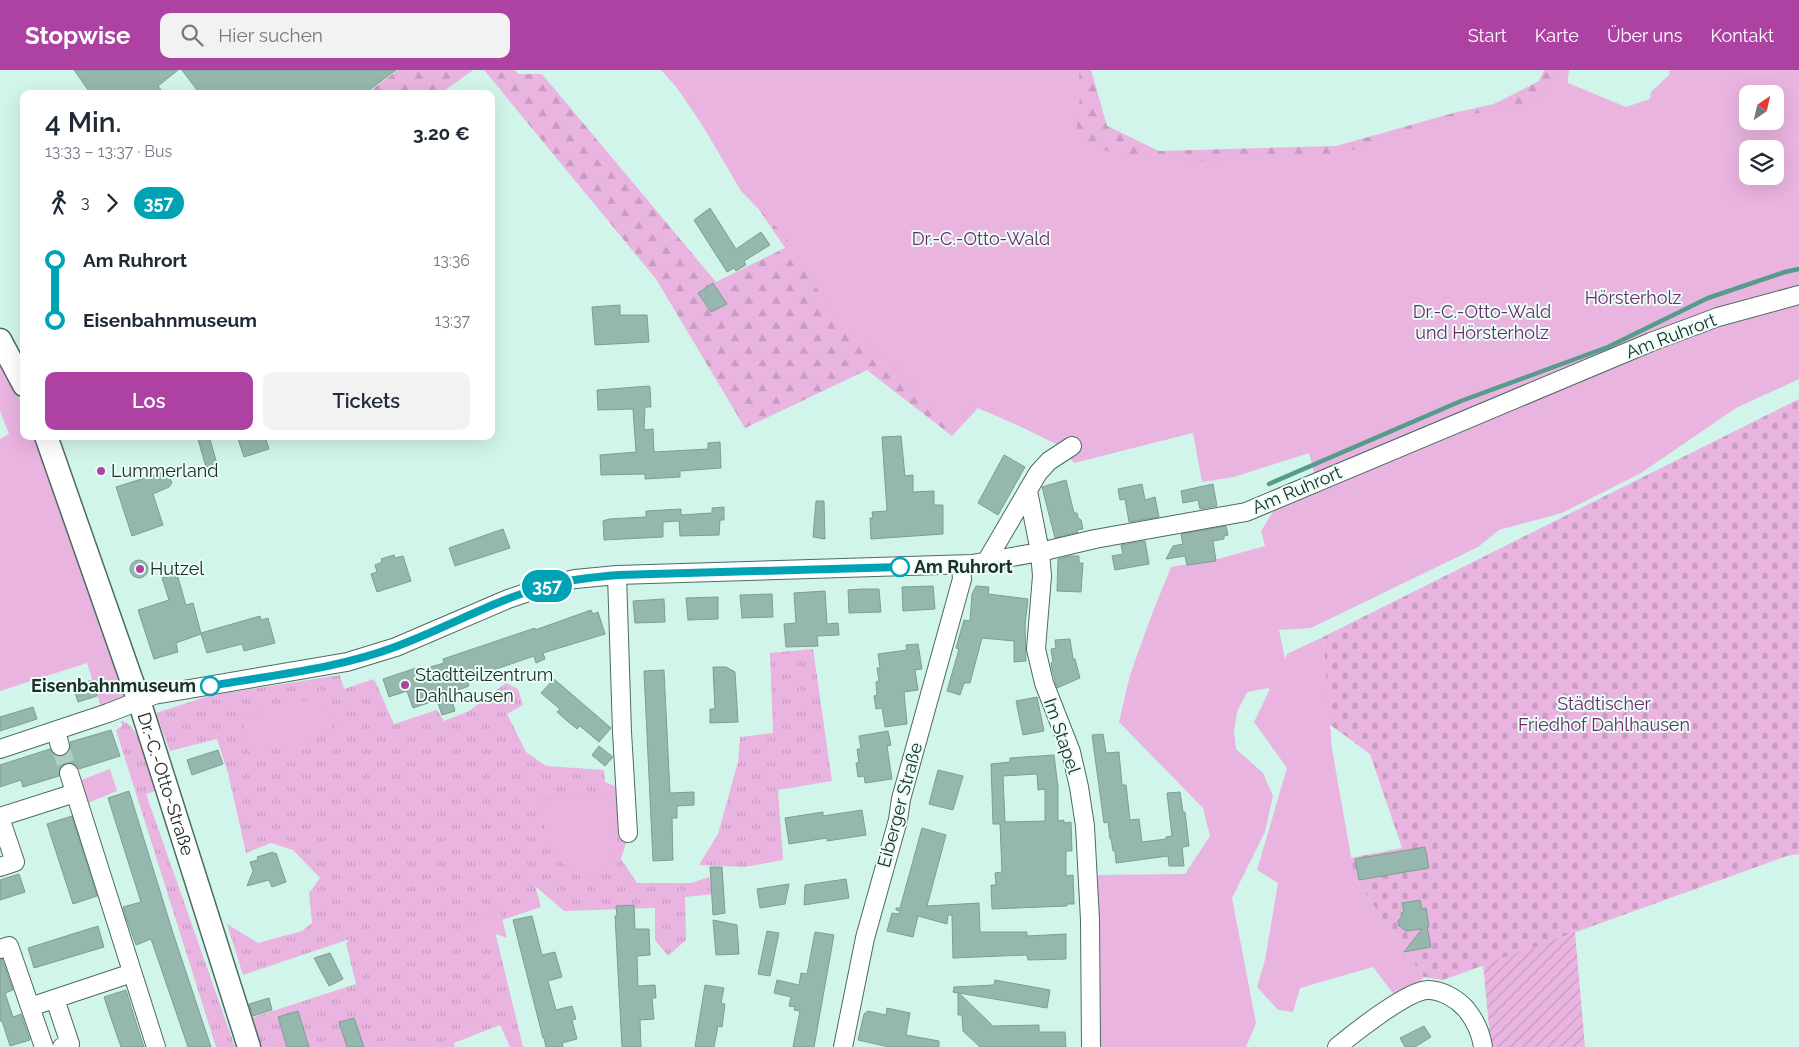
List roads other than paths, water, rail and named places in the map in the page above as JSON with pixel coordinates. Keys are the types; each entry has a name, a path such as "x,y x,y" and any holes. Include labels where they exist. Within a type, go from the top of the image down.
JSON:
{"street":[{"name":"Am Ruhrort","path":"0,749 58,738 154,695 347,662 396,647 508,598 575,579 618,575 961,565 1040,552 1095,538 1246,512 1651,342 1718,317 1799,295"},
{"path":"0,340 20,378"},
{"name":"Dr.-C.-Otto-Straße","path":"47,440 139,701 249,1047"},
{"path":"986,562 1038,474 1044,466 1061,452 1072,446"},
{"name":"Im Stapel","path":"1028,491 1040,552 1042,576 1036,649 1044,683 1071,752 1085,826 1090,920 1091,1047"},
{"name":"Eiberger Straße","path":"843,1047 865,938 898,820 901,799 962,579 961,565"},
{"path":"618,575 622,732 628,833"},
{"path":"69,773 156,1047"},
{"path":"0,867 15,862 0,817 75,793"},
{"path":"0,949 9,946 44,1047"},
{"path":"30,1007 132,973"},
{"path":"1337,1047 1354,1032 1404,999 1428,990 1444,994 1459,1001 1476,1025 1481,1035 1483,1047"},
{"path":"55,999 70,1044 62,1047"}],"waterway":[{"path":"1269,484 1461,401 1608,347 1708,298 1799,269"}],"tunnel":[{"path":"60,746 69,773"}],"place":[{"name":"Lummerland","path":"101,471"},
{"name":"Am Ruhrort","path":"900,567"},
{"name":"Hutzel","path":"140,569"},
{"name":"Stadtteilzentrum Dahlhausen","path":"405,685"},
{"name":"Eisenbahnmuseum","path":"210,686"}],"park label":[{"name":"Dr.-C.-Otto-Wald","path":"981,239"},
{"name":"Hörsterholz","path":"1633,298"},
{"name":"Dr.-C.-Otto-Wald und Hörsterholz","path":"1482,322"},
{"name":"Städtischer Friedhof Dahlhausen","path":"1604,714"}]}
